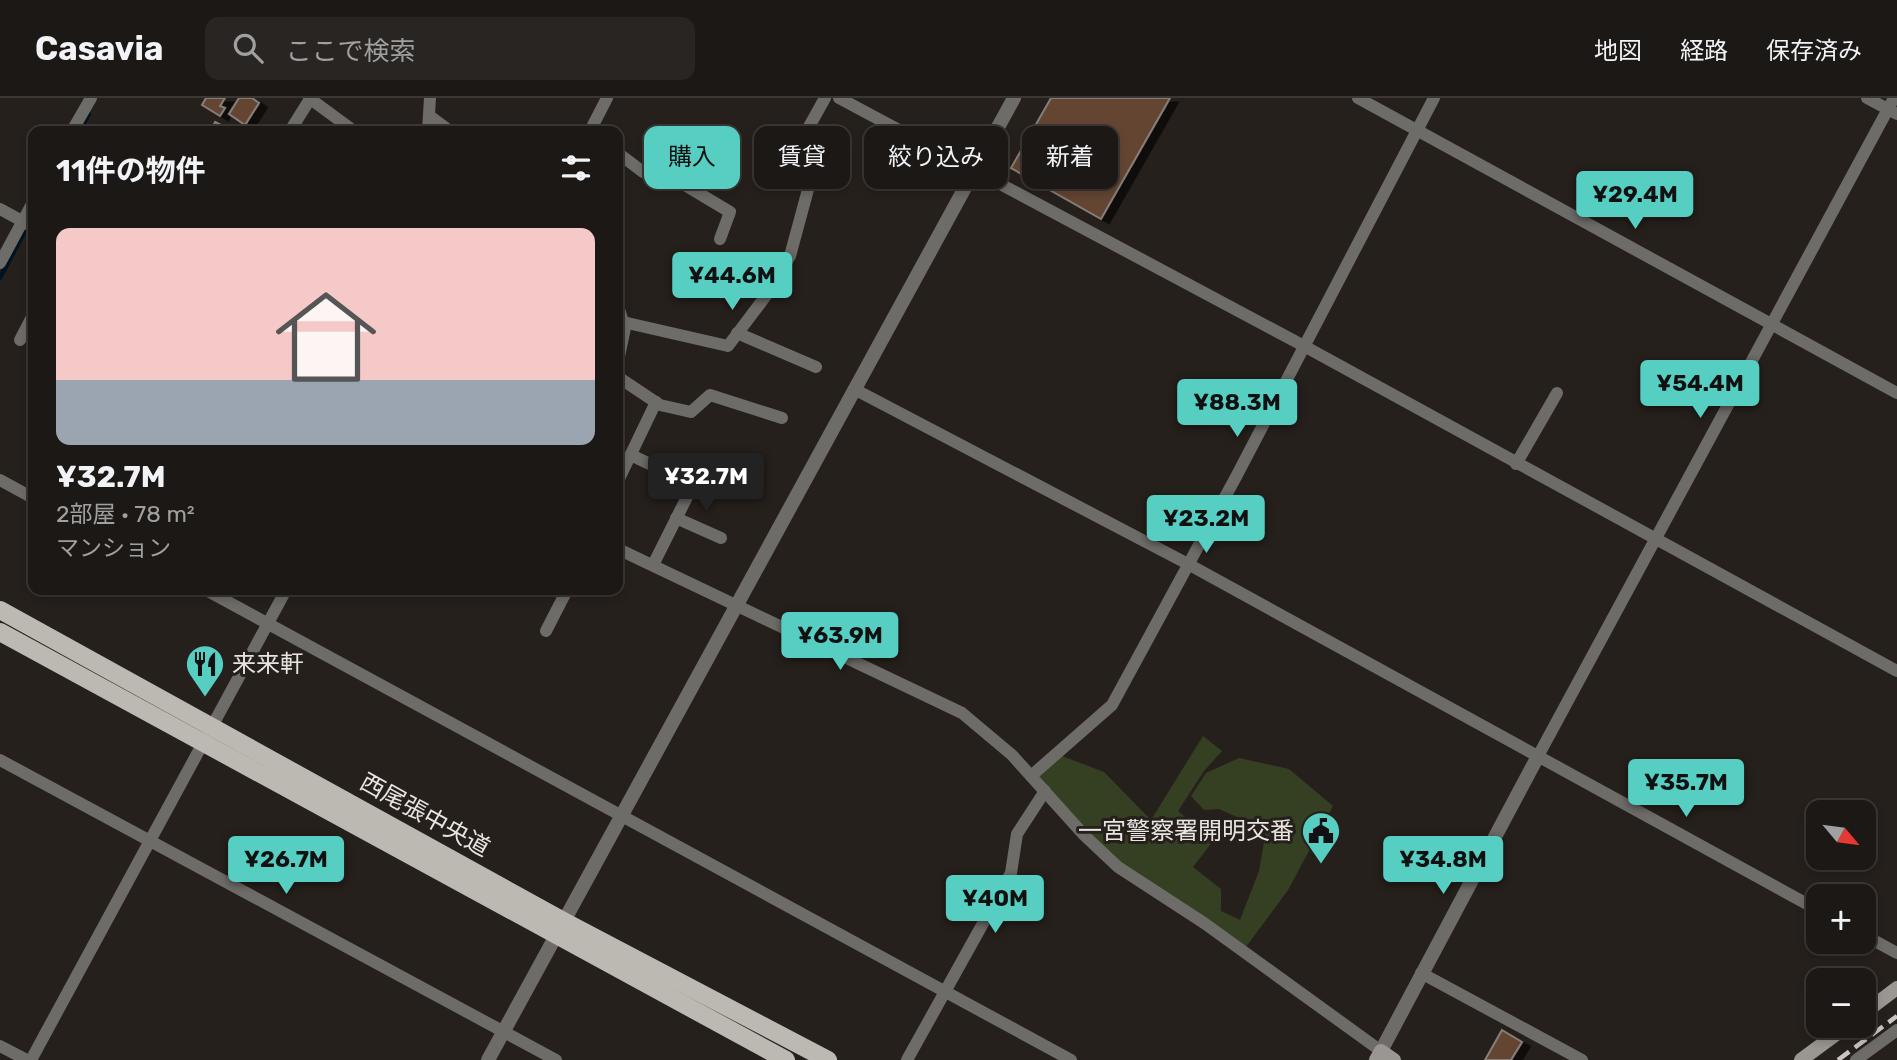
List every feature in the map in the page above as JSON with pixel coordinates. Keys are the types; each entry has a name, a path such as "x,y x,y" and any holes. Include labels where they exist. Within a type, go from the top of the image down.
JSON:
{"main road":[{"name":"西尾張中央道","path":"0,610 213,726 786,1060"},
{"name":"西尾張中央道","path":"0,632 204,744 561,929 828,1060"},
{"path":"1876,1004 1897,988"},
{"path":"1801,1060 1831,1038"},
{"path":"1379,1056 1394,1060"}],"street":[{"path":"75,126 91,98"},
{"path":"429,126 430,98"},
{"path":"593,126 607,98"},
{"path":"623,322 728,346 771,288 790,256 813,171 792,159 825,98"},
{"path":"839,98 890,126"},
{"path":"999,126 1014,98"},
{"path":"1358,98 1897,393"},
{"path":"1031,776 1112,705 1434,98"},
{"path":"623,551 962,713 1031,776 1084,835 1118,867 1204,923 1379,1056 1653,540 1893,107 1867,98"},
{"path":"293,126 309,99 347,126"},
{"path":"431,117 443,126"},
{"path":"623,157 643,172 685,185 730,212 720,239"},
{"path":"488,1060 965,189"},
{"path":"1006,189 1304,346 1653,540 1897,671"},
{"path":"0,209 28,224 0,263"},
{"path":"717,273 771,288"},
{"path":"20,340 28,325"},
{"path":"737,334 816,367"},
{"path":"623,380 656,402 691,412 710,395 782,418"},
{"path":"854,389 1188,565 1806,904"},
{"path":"1516,464 1557,393"},
{"path":"623,471 656,402"},
{"path":"631,455 693,485 653,565"},
{"path":"0,480 28,495"},
{"path":"676,518 722,538"},
{"path":"215,595 1071,1060"},
{"path":"0,1046 29,1060 284,595"},
{"path":"546,631 564,595"},
{"path":"0,760 149,843 505,1030 556,1060"},
{"path":"907,1060 1011,873 1017,834 1045,791"},
{"path":"1876,942 1897,953"},
{"path":"1421,973 1582,1060"},
{"path":"1856,1060 1897,1030"}],"green space":[{"path":"1203,736 1222,751 1204,771 1178,811 1213,841 1193,867 1221,889 1221,911 1240,920 1259,871 1266,830 1219,809 1204,810 1191,796 1206,773 1239,758 1289,769 1333,806 1288,890 1243,951 1118,867 1031,776 1057,754 1104,772 1151,820"}],"building":[{"path":"206,98 225,98 220,106 225,108 220,116 202,105"},
{"path":"239,98 252,98 259,103 245,125 229,114"},
{"path":"1051,98 1170,98 1101,219 1048,189 1118,189 1118,126 1035,126"},
{"path":"1022,149 1022,174 1011,168"},
{"path":"1502,1030 1522,1042 1511,1060 1485,1060"}],"waterway":[{"path":"82,126 89,114"},
{"path":"0,278 25,231"}],"railway":[{"path":"1838,1060 1897,1016"}],"place":[{"name":"来来軒","path":"205,698"},
{"name":"一宮警察署開明交番","path":"1321,865"}]}
